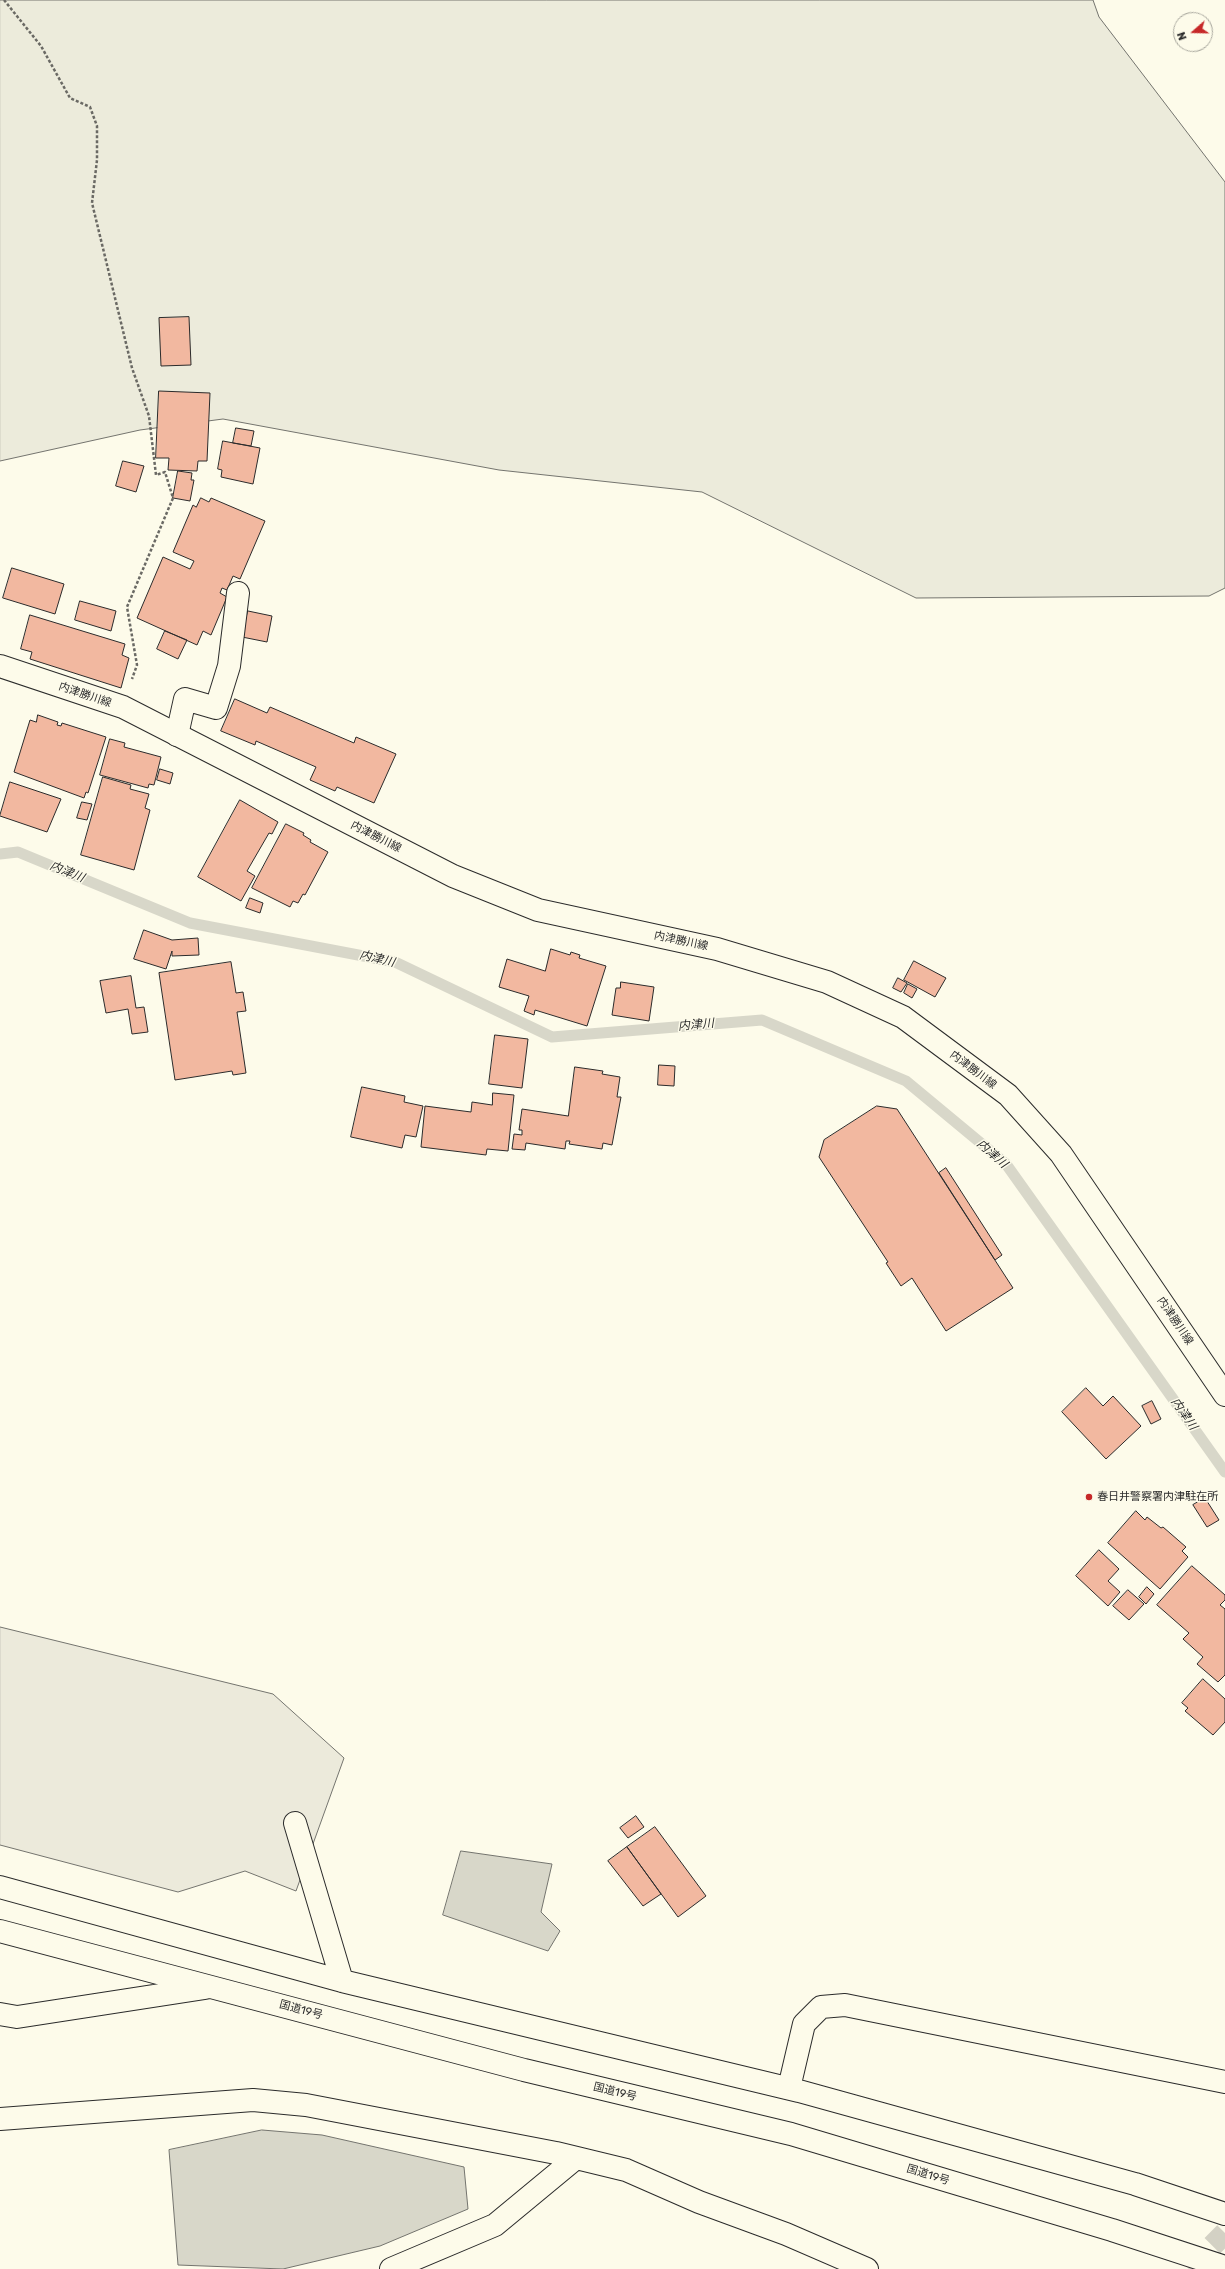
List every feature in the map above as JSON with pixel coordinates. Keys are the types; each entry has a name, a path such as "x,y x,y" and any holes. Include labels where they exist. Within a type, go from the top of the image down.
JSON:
{"main road":[{"path":"177,735 185,699 216,708 229,666 238,593"},
{"name":"内津勝川線","path":"0,666 123,708 453,876 538,910 717,949 827,982 903,1017 1008,1095 1061,1154 1225,1395"},
{"path":"295,1823 342,1981"},
{"path":"0,1887 342,1981 789,2088 1135,2184 1225,2214"},
{"name":"国道19号","path":"0,1931 524,2070 791,2134 1112,2230 1225,2267"},
{"path":"0,2014 17,2017 212,1987"},
{"path":"789,2088 804,2024 821,2007 845,2005 1225,2082"},
{"path":"0,2119 253,2100 306,2105 576,2158 626,2170 699,2202 786,2234 867,2269"},
{"path":"391,2269 495,2225 576,2158"}],"path":[{"path":"4,0 41,46 70,98 90,107 97,126 97,160 92,203 132,368 149,416 156,475 164,472 173,498 127,607 137,665 123,708"}],"shaded area":[{"path":"0,0 1093,0 1099,17 1225,182 1225,588 1209,596 916,598 702,492 499,470 223,419 140,430 0,461"},
{"path":"0,1627 273,1694 344,1758 296,1891 245,1871 178,1892 0,1845"},
{"path":"461,1851 552,1864 541,1912 560,1931 548,1951 443,1915"},
{"path":"262,2130 322,2135 464,2167 468,2209 380,2246 283,2269 178,2265 169,2150"}],"building":[{"path":"189,317 191,365 161,366 159,318"},
{"path":"159,391 210,393 207,461 198,461 197,471 168,470 169,458 156,458"},
{"path":"236,428 254,431 251,446 233,443"},
{"path":"223,441 260,448 253,484 221,477 222,470 218,469"},
{"path":"123,461 144,466 136,492 116,486"},
{"path":"178,471 192,473 191,480 194,480 190,501 173,498"},
{"path":"201,498 209,502 211,498 265,521 240,579 233,576 227,590 222,588 220,593 227,597 211,635 203,631 197,645 137,618 163,557 190,569 194,561 173,552 193,505 196,507"},
{"path":"12,568 64,584 55,614 3,598"},
{"path":"80,601 116,611 111,631 75,620"},
{"path":"248,611 272,616 267,642 242,637"},
{"path":"30,615 125,644 122,655 129,658 121,688 30,659 32,652 21,649"},
{"path":"165,631 187,640 178,659 157,649"},
{"path":"235,699 267,713 270,707 354,743 356,737 396,754 374,803 337,787 335,791 310,780 316,767 256,741 255,745 221,731"},
{"path":"38,715 58,722 57,725 61,726 62,723 106,737 88,793 86,792 84,798 14,772 30,720 36,722"},
{"path":"110,739 125,743 124,747 161,757 154,785 149,784 148,788 100,775"},
{"path":"160,769 173,773 170,784 157,780"},
{"path":"103,777 131,785 130,789 149,794 145,808 150,810 134,870 81,855"},
{"path":"10,782 61,799 47,832 0,816"},
{"path":"240,800 278,822 272,834 269,833 247,871 255,876 241,901 198,877"},
{"path":"82,802 92,804 87,820 77,818"},
{"path":"286,824 304,833 303,835 311,840 310,842 328,852 305,895 303,894 298,903 293,901 290,907 252,888"},
{"path":"250,898 263,903 260,913 246,908"},
{"path":"144,930 172,940 198,938 199,955 172,956 172,951 166,969 134,959"},
{"path":"551,949 570,955 571,952 580,955 579,958 606,966 587,1026 535,1010 534,1015 524,1011 529,996 499,987 507,959 545,971"},
{"path":"914,961 946,978 935,997 904,980"},
{"path":"231,962 236,993 243,992 246,1011 237,1012 246,1073 233,1075 232,1071 175,1080 159,973"},
{"path":"131,976 136,1008 144,1007 148,1032 132,1034 128,1009 106,1013 100,981"},
{"path":"898,978 907,983 901,992 893,988"},
{"path":"621,982 654,987 649,1021 612,1015 616,988 620,988"},
{"path":"908,984 917,989 912,998 904,993"},
{"path":"495,1035 528,1039 522,1088 489,1084"},
{"path":"659,1065 675,1066 674,1086 658,1085"},
{"path":"575,1067 603,1071 602,1074 620,1077 617,1097 621,1097 612,1145 603,1143 602,1149 569,1144 570,1141 566,1141 565,1149 526,1143 525,1150 512,1149 514,1134 522,1135 522,1130 519,1130 522,1109 568,1116"},
{"path":"362,1087 405,1096 404,1102 423,1106 416,1137 405,1135 402,1148 351,1137"},
{"path":"493,1093 514,1095 508,1151 487,1149 486,1155 421,1147 425,1106 471,1112 472,1102 492,1105"},
{"path":"877,1106 897,1109 1013,1288 946,1331 912,1278 901,1286 886,1263 888,1262 819,1157 824,1140"},
{"path":"946,1168 1002,1255 995,1260 939,1173"},
{"path":"1086,1388 1103,1406 1113,1396 1141,1426 1106,1459 1062,1412"},
{"path":"1152,1401 1161,1419 1151,1424 1142,1406"},
{"path":"1205,1498 1219,1520 1207,1527 1193,1505"},
{"path":"1136,1511 1145,1520 1147,1517 1161,1528 1163,1527 1186,1547 1182,1551 1188,1557 1160,1589 1108,1543"},
{"path":"1099,1550 1119,1569 1108,1581 1120,1592 1108,1606 1076,1576"},
{"path":"1192,1566 1225,1595 1225,1600 1220,1605 1225,1609 1225,1675 1218,1682 1197,1664 1203,1657 1183,1639 1189,1633 1157,1605"},
{"path":"1147,1587 1154,1594 1146,1604 1139,1597"},
{"path":"1128,1590 1144,1604 1129,1620 1113,1606"},
{"path":"1203,1679 1225,1699 1225,1722 1213,1735 1185,1711 1188,1708 1182,1703"},
{"path":"636,1816 644,1827 628,1838 620,1828"},
{"path":"655,1827 706,1896 678,1917 627,1847"},
{"path":"627,1847 661,1894 643,1906 608,1861"}],"waterway":[{"name":"内津川","path":"0,854 18,852 190,923 395,962 552,1037 762,1020 906,1081 1006,1164 1225,1472"}],"tunnel":[{"path":"1189,2269 1225,2233"}],"place":[{"name":"春日井警察署内津駐在所","path":"1089,1497"}]}
